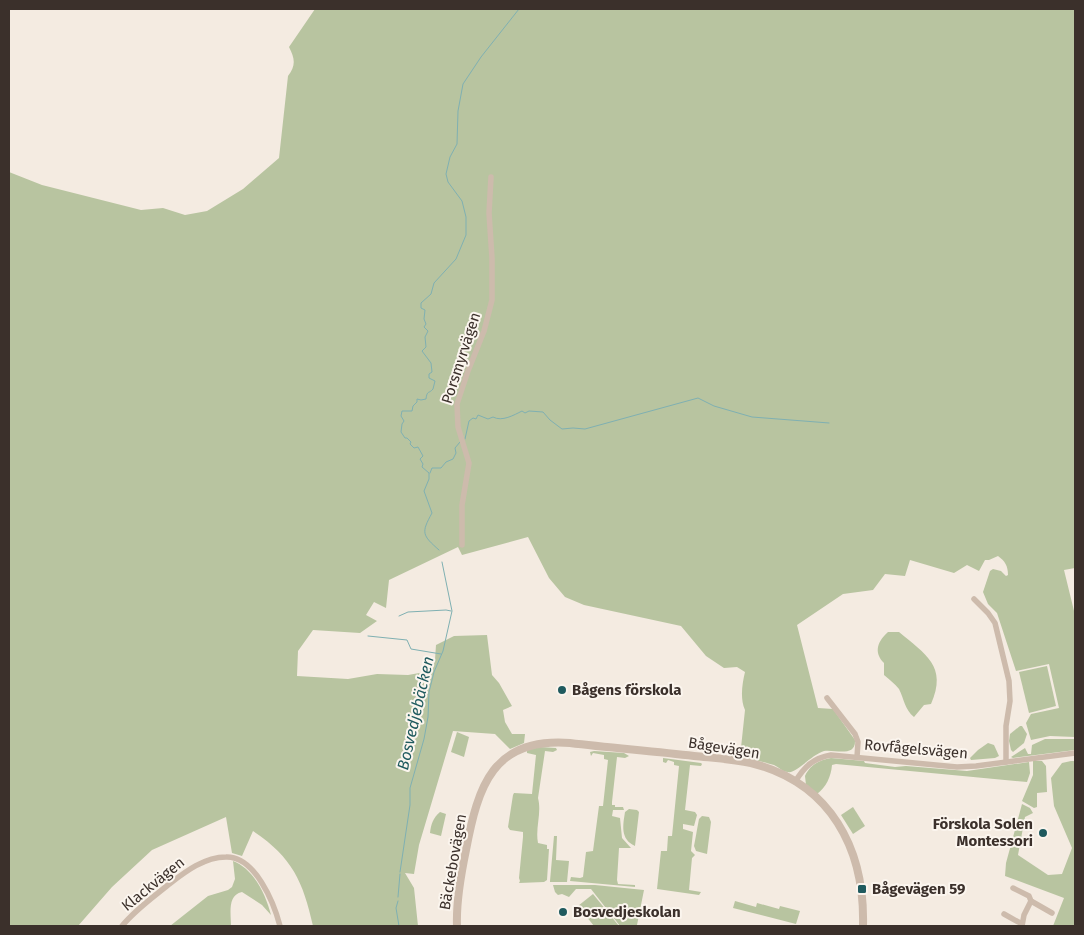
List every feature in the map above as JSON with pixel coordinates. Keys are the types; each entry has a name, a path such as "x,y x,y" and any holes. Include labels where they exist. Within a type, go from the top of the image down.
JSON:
{"street":[{"name":"Porsmyrvägen","path":"462,544 462,505 469,463 458,427 457,404 484,331 492,300 489,214 490,177"},
{"path":"974,599 995,623 1009,681 1010,701 1006,726 1006,762"},
{"path":"827,698 855,734 858,742 857,757"},
{"name":"Bågevägen","path":"511,754 529,745 545,742 750,763 776,772 812,794 826,808 843,832 852,848 859,869 864,926"},
{"name":"Rovfågelsvägen","path":"795,782 808,764 820,757 831,755 957,767 1075,753"},
{"name":"Bäckebovägen","path":"456,926 463,865 476,805 491,772 511,754"},
{"name":"Klackvägen","path":"122,926 142,905 183,874 207,861 225,857 233,857 241,861 258,877 272,904 280,926"},
{"path":"1013,888 1052,913"},
{"path":"1004,914 1022,925 1024,915 1031,901"}],"green space":[{"path":"315,9 1075,9 1075,568 1064,570 1075,615 1075,737 1050,736 1031,740 1026,723 1031,714 1059,708 1049,664 1016,671 997,613 988,604 983,592 990,571 993,569 1001,571 1006,576 1008,575 1006,564 998,556 985,560 979,571 967,565 954,573 910,560 905,576 885,574 873,590 843,594 797,625 818,708 833,709 855,740 854,746 848,751 824,751 795,770 788,772 774,765 740,757 745,710 742,701 742,691 745,672 737,667 724,668 706,656 681,626 584,605 565,597 549,578 528,537 462,555 458,547 389,580 386,608 374,602 366,615 377,621 360,633 313,630 298,651 297,676 348,679 377,674 408,675 431,670 435,660 436,645 454,636 487,635 492,675 499,683 512,706 503,710 505,722 512,734 525,734 524,743 510,749 495,734 453,731 419,845 414,874 405,873 414,888 418,926 313,926 305,896 294,871 277,850 253,831 242,856 232,853 226,817 152,850 112,887 78,926 9,926 9,172 42,185 141,210 163,208 185,215 207,211 243,189 279,158 288,76 294,62 289,47"},
{"path":"888,632 899,632 925,654 935,670 937,680 936,691 931,704 924,705 914,717 907,708 899,689 884,675 884,663 879,655 878,647"},
{"path":"1047,666 1056,706 1029,713 1019,672"},
{"path":"1022,726 1027,734 1024,743 1013,752 1009,741 1010,734"},
{"path":"457,732 469,737 464,757 451,752"},
{"path":"1045,739 1075,739 1075,750 1011,757 1025,748 1028,754 1031,754 1032,745"},
{"path":"988,743 994,745 999,756 971,760 970,758 978,750"},
{"path":"540,747 556,748 557,750 553,752 545,751 538,798 538,843 547,845 547,849 549,849 547,880 544,882 519,883 523,832 510,830 508,827 514,793 532,794 536,755 527,753 527,750"},
{"path":"590,752 624,753 629,756 625,758 617,757 612,805 623,807 624,810 613,810 612,816 620,818 622,838 631,848 619,848 618,884 635,885 635,887 570,881 571,877 583,877 586,852 593,851 599,806 603,806 608,760 604,759 604,755 593,753 591,756"},
{"path":"663,758 702,764 701,766 690,765 685,810 695,812 697,815 694,826 683,824 683,829 693,832 691,851 695,855 692,858 689,890 701,892 699,895 657,889 661,851 667,851 668,836 672,836 679,766 674,765 674,762 668,760 666,763 663,762"},
{"path":"831,758 864,761 865,763 895,767 906,766 967,771 1029,762 1030,773 1027,782 836,764 832,765 828,781 817,794 806,785 805,776 815,764"},
{"path":"1033,761 1042,761 1046,766 1047,792 1037,793 1037,807 1034,808 1022,801 1033,775"},
{"path":"1075,761 1075,926 1053,926 1064,898 1005,876 1006,863 1022,804 1030,808 1033,813 1025,817 1018,855 1048,875 1062,874 1072,848 1054,806 1051,778 1062,763"},
{"path":"853,807 865,826 853,834 841,815"},
{"path":"629,809 639,812 635,846 627,840 624,831 625,812"},
{"path":"440,812 446,814 441,836 430,833 433,821"},
{"path":"702,816 709,817 711,822 707,854 696,851 694,846 699,819"},
{"path":"554,836 557,836 556,860 569,861 567,882 550,882"},
{"path":"233,861 253,876 266,899 271,915 262,905 242,892 237,894 232,901 231,926 170,926 208,896 232,887 235,879"},
{"path":"553,885 595,885 644,890 637,925 641,926 620,926 591,889 576,889 569,897 562,894 558,895"},
{"path":"593,894 619,926 594,926 578,906"},
{"path":"735,901 756,907 757,903 779,909 780,906 800,911 796,924 733,908"}],"waterway":[{"name":"Bosvedjebäcken","path":"439,550 429,541 425,533 426,525 432,513 424,491 429,479 429,473 422,467 423,464 420,459 423,456 418,447 414,448 401,432 404,421 401,416 402,411 412,411 417,399 426,399 428,393 433,389 435,381 429,378 429,374 432,372 431,363 422,351 426,347 425,337 428,331 424,327 426,324 424,319 425,310 421,308 421,303 431,294 434,283 456,259 466,235 466,217 462,201 448,182 446,174 450,157 457,144 458,111 463,84 481,57 519,9"},
{"path":"465,439 469,421 473,418 476,419 478,415 488,419 493,417 500,419 522,411 525,413 529,411 543,412 562,429 585,429 698,398 714,406 752,417 829,423"},
{"path":"430,473 432,468 441,468 446,462 453,459 456,453 455,448 460,442"},
{"name":"Bosvedjebäcken","path":"400,872 410,805 410,788 424,739 428,717 429,692 434,672 443,651 452,611 442,562"},
{"path":"399,616 408,612 451,611"},
{"path":"368,636 407,640 411,649 441,654"},
{"name":"Bosvedjebäcken","path":"398,897 400,874"},
{"name":"Bosvedjebäcken","path":"398,901 396,908 399,926"}],"place":[{"name":"Bågens förskola","path":"562,690"},
{"name":"Förskola Solen Montessori","path":"1043,833"},
{"name":"Bågevägen 59","path":"862,889"},
{"name":"Bosvedjeskolan","path":"563,912"}]}
